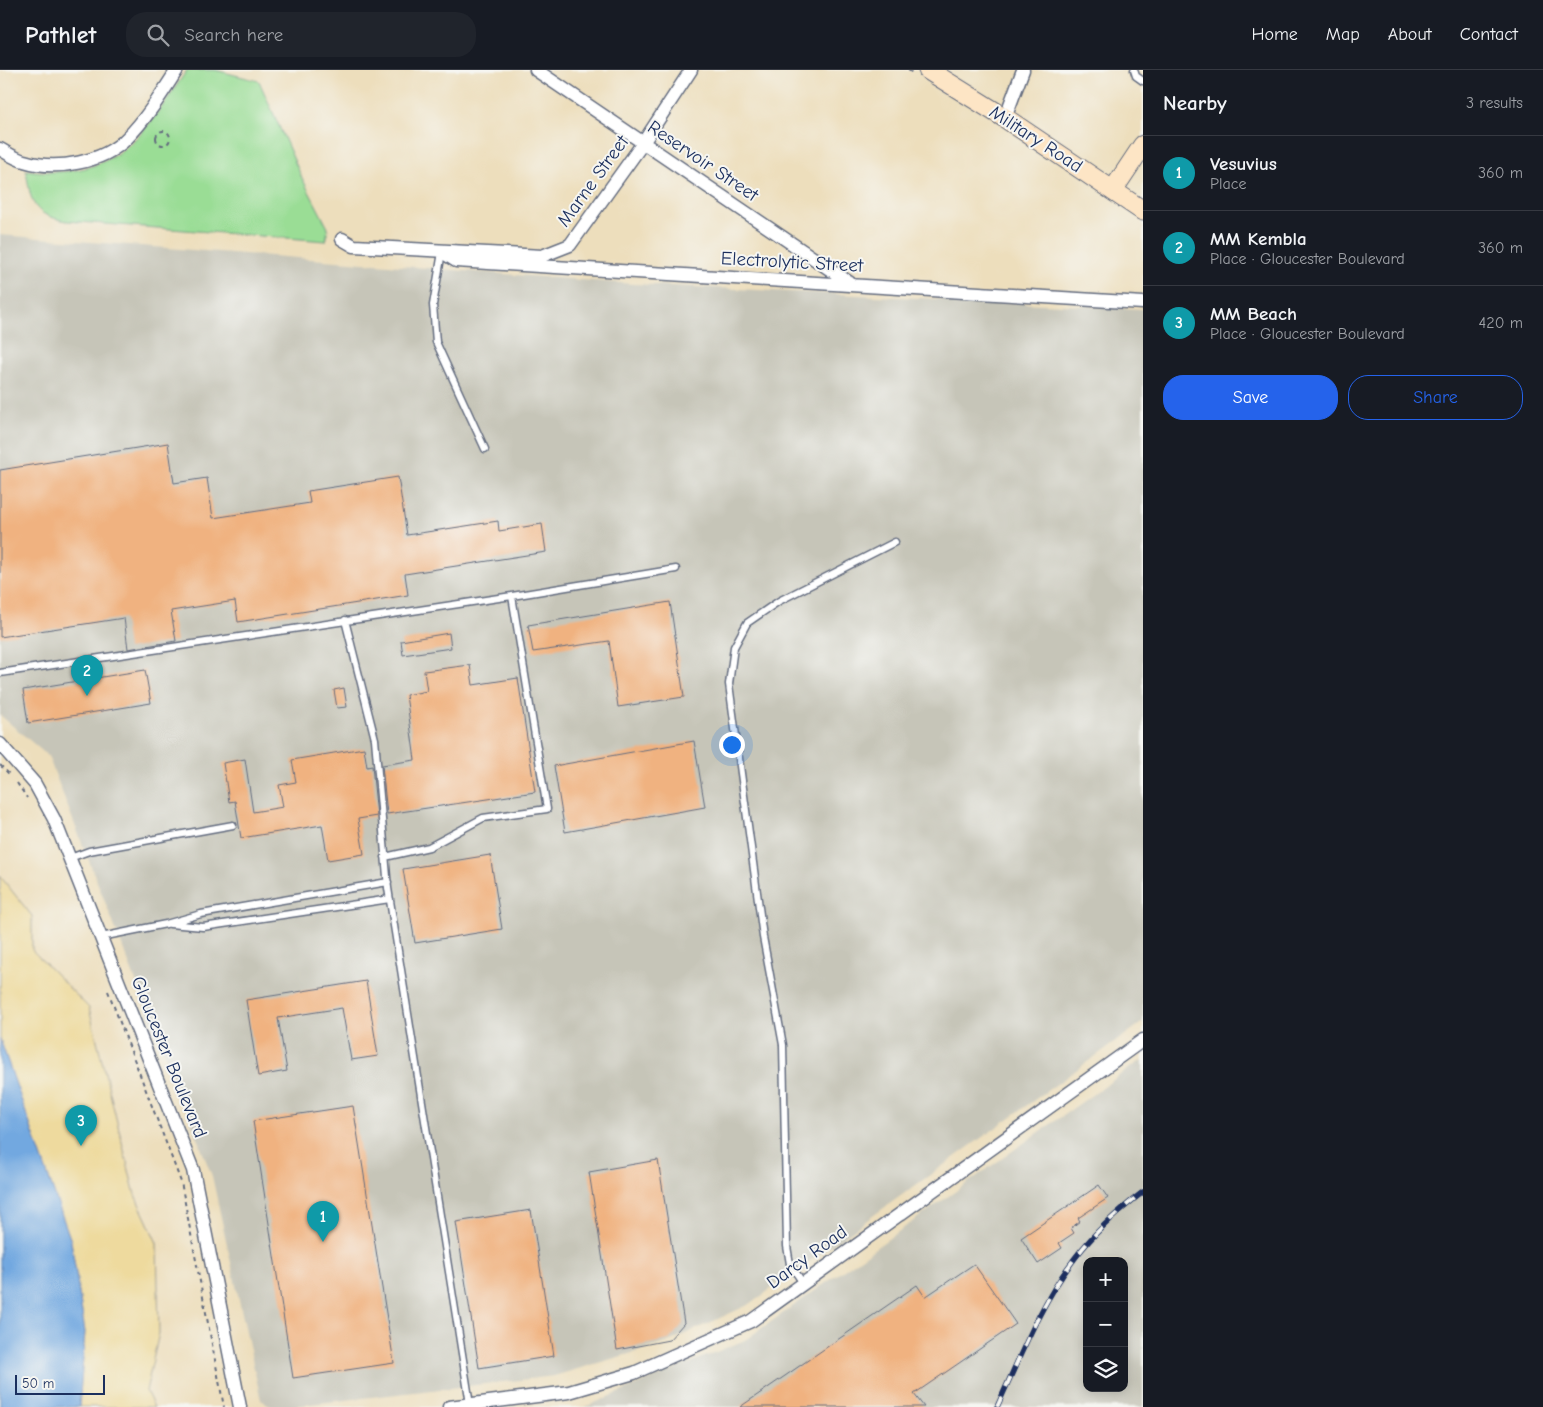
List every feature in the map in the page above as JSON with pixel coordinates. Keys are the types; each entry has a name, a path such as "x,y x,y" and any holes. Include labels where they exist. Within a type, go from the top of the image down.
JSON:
{"main road":[{"name":"Military Road","path":"928,70 1005,118 1143,211"},
{"path":"1114,190 1143,145"}],"street":[{"path":"0,148 23,161 41,164 80,162 101,155 127,138 177,70"},
{"name":"Reservoir Street","path":"536,70 850,283"},
{"name":"Marne Street","path":"342,239 354,246 542,256 570,245 643,143 691,70"},
{"path":"1005,118 1023,70"},
{"name":"Electrolytic Street","path":"442,252 456,261 825,284 850,283 1143,303"},
{"name":"Gloucester Boulevard","path":"0,744 35,784 45,802 70,858 193,1170 240,1407"},
{"name":"Darcy Road","path":"449,1407 569,1392 634,1373 750,1321 1143,1040"}],"lane":[{"path":"1134,70 1136,76 1143,81"},
{"path":"442,252 433,305 436,342 485,449"},
{"path":"803,1283 790,1264 787,1246 783,1045 763,937 729,684 734,647 747,624 779,601 895,542"},
{"path":"0,673 512,596 676,569"},
{"path":"385,857 429,847 483,818 547,809 512,596"},
{"path":"345,620 376,739 390,899 470,1404"},
{"path":"70,858 89,851 232,825"},
{"path":"101,936 166,924 201,914 388,882"},
{"path":"166,924 203,927 390,899"}],"path":[{"path":"161,131 166,131 170,139 166,144 161,145 157,142 156,136 161,131"},
{"path":"0,765 10,776"},
{"path":"15,781 31,802"},
{"path":"106,986 181,1182 224,1407"}],"shaded area":[{"path":"0,235 633,284 1143,309 1143,1022 750,1304 666,1343 554,1376 284,1407 273,1407 261,1400 212,1176 48,756 0,715"},
{"path":"1143,1059 1143,1407 585,1407 745,1340"}],"green space":[{"path":"187,70 215,70 259,81 302,178 328,228 326,241 67,221 47,215 35,206 26,170 57,172 83,169 104,161 123,149 140,134 156,115"}],"sand":[{"path":"0,876 32,916 32,950 89,1008 135,1195 157,1243 159,1333 146,1391 154,1407 79,1407 85,1332 71,1241 0,1039"}],"water":[{"path":"0,1039 71,1241 85,1332 79,1407 0,1407"}],"building":[{"path":"168,443 174,483 207,478 213,518 310,503 308,491 398,477 407,535 498,521 499,531 542,524 546,552 405,574 408,595 238,622 235,601 171,611 176,641 128,649 124,618 0,637 0,470"},
{"path":"670,602 684,697 618,707 609,641 533,652 528,625"},
{"path":"449,633 451,648 403,655 401,641"},
{"path":"470,665 473,685 518,678 535,792 387,814 382,765 415,760 406,695 427,691 424,671"},
{"path":"145,670 151,703 28,723 23,690"},
{"path":"344,688 347,707 337,708 334,690"},
{"path":"694,741 705,807 565,832 554,766"},
{"path":"364,748 367,767 372,766 377,816 358,819 364,854 328,860 322,825 241,838 235,801 229,802 223,763 245,759 253,812 283,807 279,785 296,782 292,760"},
{"path":"490,855 502,929 415,943 403,869"},
{"path":"366,981 378,1056 351,1060 342,1008 278,1018 287,1071 258,1076 246,1000"},
{"path":"353,1106 394,1363 293,1378 253,1121"},
{"path":"658,1160 684,1323 669,1340 617,1350 589,1172"},
{"path":"1099,1185 1108,1198 1078,1218 1080,1221 1071,1228 1074,1233 1059,1243 1062,1248 1038,1264 1021,1238"},
{"path":"531,1210 554,1356 479,1368 456,1222"},
{"path":"974,1264 1016,1324 914,1394 924,1407 740,1407 917,1285 925,1297"}],"railway":[{"path":"997,1407 1041,1311 1063,1275 1098,1231 1143,1192"}],"place":[{"name":"MM Kembla","path":"87,696"},
{"name":"MM Beach","path":"81,1146"},
{"name":"Vesuvius","path":"323,1242"}]}
